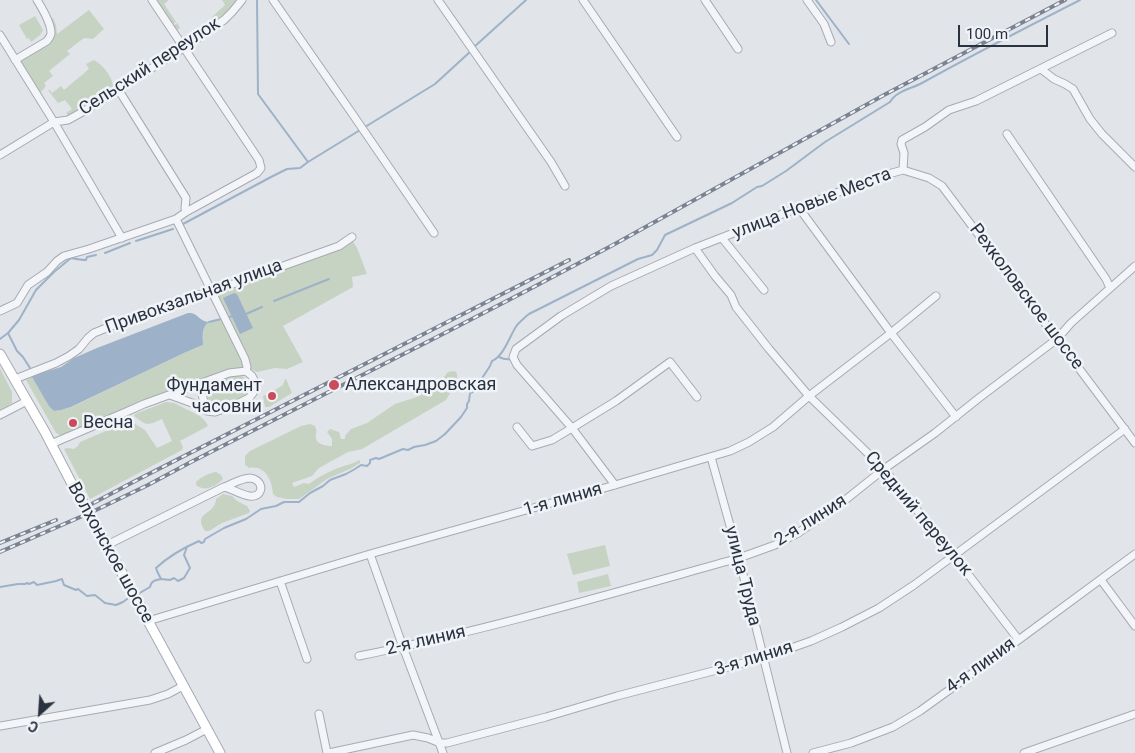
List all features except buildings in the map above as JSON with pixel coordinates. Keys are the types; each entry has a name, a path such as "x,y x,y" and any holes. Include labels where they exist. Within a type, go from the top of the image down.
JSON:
{"main road":[{"name":"Волхонское шоссе","path":"0,354 28,401 220,753"}],"street":[{"path":"15,60 47,41 50,37 51,33 46,15 37,0"},
{"path":"0,311 17,303 28,285 47,272 64,256 176,219 257,173 261,168 259,160 152,0"},
{"name":"Сельский переулок","path":"0,155 54,122 68,120 86,110 185,47 224,20 242,0"},
{"path":"273,0 434,233"},
{"path":"438,0 551,162 565,186"},
{"path":"583,0 677,137"},
{"path":"704,0 738,49"},
{"path":"807,0 824,24 831,42"},
{"name":"улица Новые Места","path":"572,428 517,365 513,357 516,349 522,344 561,316 611,286 695,248 857,185 903,170 904,153 901,144 902,140 949,110 976,101 1042,70 1112,32"},
{"path":"0,35 3,46 15,60 54,122 122,238"},
{"path":"1042,70 1072,89 1090,119 1102,134 1135,167"},
{"path":"118,89 186,198 186,212"},
{"path":"1007,134 1106,279 1110,288"},
{"name":"Рехколовское шоссе","path":"903,170 929,178 942,186 1135,443"},
{"path":"799,208 956,418"},
{"path":"176,219 247,364 246,371"},
{"name":"Привокзальная улица","path":"15,380 68,356 94,333 339,246 352,237"},
{"path":"722,238 764,290"},
{"name":"Средний переулок","path":"695,248 731,295 736,307 768,349 809,396 884,469 1018,639"},
{"name":"2-я линия","path":"359,656 403,648 510,622 738,558 775,545 840,505 884,469 956,418 979,398 1057,339 1071,323 1135,266"},
{"name":"1-я линия","path":"148,621 370,554 730,451 773,427 809,396 936,296"},
{"path":"517,427 532,446 552,440 616,401 670,362 697,397"},
{"path":"51,444 144,404 229,373 246,371 252,376 255,387 250,398 215,412 207,412 187,401 170,395"},
{"path":"206,381 202,387 204,402 208,408 215,412"},
{"path":"0,414 28,401"},
{"path":"572,428 615,485"},
{"name":"3-я линия","path":"328,753 413,736 447,743 763,658 811,641 842,628 879,608 954,556 1125,429"},
{"name":"улица Труда","path":"711,457 787,753"},
{"path":"107,545 224,487 244,479 252,478 258,480 261,484 261,489 254,496 248,496 224,487"},
{"path":"370,554 403,648 444,753"},
{"name":"4-я линия","path":"814,753 851,743 893,727 920,711 1135,554"},
{"path":"1101,580 1135,626"},
{"path":"280,581 308,659"},
{"path":"0,726 150,700 168,694 183,686"},
{"path":"319,714 328,753"},
{"path":"1024,753 1135,714"},
{"path":"154,753 207,729"}],"green space":[{"path":"154,0 169,0 164,4 176,22 172,25 177,23 180,28 176,31"},
{"path":"222,0 240,0 217,22 212,17 225,5"},
{"path":"89,10 104,29 93,39 84,38 67,51 70,54 49,71 53,76 44,83 46,86 41,92 39,91 20,63 23,58 49,41 51,19 53,18 56,25 57,34"},
{"path":"35,16 43,30 31,42 29,38 27,39 19,25"},
{"path":"94,60 107,72 112,81 113,89 100,98 96,94 91,97 93,100 91,101 89,98 86,100 88,105 84,108 81,104 78,106 80,108 79,111 69,117 66,113 72,109 65,100 58,103 48,90 52,93 61,86 64,90 89,69 86,64"},
{"path":"352,240 367,274 352,277 353,287 283,326 303,362 287,369 275,368 257,372 251,369 251,364 216,296 338,248"},
{"path":"221,319 244,362 244,368 225,371 147,400 62,436 56,433 26,380 32,377 54,411 72,407 203,345 204,326 209,322"},
{"path":"0,368 12,392 12,403 0,411"},
{"path":"454,371 457,373 457,381 446,400 362,449 348,452 319,468 312,476 292,483 294,487 304,483 309,484 328,472 360,460 360,463 327,479 299,499 277,497 273,494 269,479 263,471 249,468 245,465 245,456 250,451 301,426 310,424 315,426 316,439 319,443 332,446 332,439 327,432 330,429 339,432 341,439 345,439 345,436 351,429 367,423 395,404 435,389 442,389 446,384 444,377 448,372"},
{"path":"238,375 251,385 248,394 239,400 220,407 213,405 208,399 206,392 209,385 219,379"},
{"path":"285,379 292,393 269,407 265,407 263,396 266,395 270,402 278,398 275,390 283,385"},
{"path":"166,402 174,403 200,416 208,426 180,441 183,447 182,450 90,499 64,449 74,449 80,442 124,421 130,421 145,430 157,448 172,441 162,419 147,424 134,416"},
{"path":"216,472 223,479 217,484 210,488 196,485 200,478"},
{"path":"223,494 232,496 247,506 250,511 209,531 205,531 201,520 215,504 216,499"},
{"path":"605,545 610,566 573,575 567,554"},
{"path":"608,574 611,586 579,593 577,582"}],"water":[{"path":"234,293 237,294 253,328 240,334 223,298"},
{"path":"188,313 209,322 204,329 203,345 71,407 54,411 32,377 61,367 74,358 97,348"}],"waterway":[{"path":"257,0 258,94 308,162"},
{"path":"474,47 526,0"},
{"path":"816,0 849,44"},
{"path":"138,594 150,587 154,581 161,579 156,568 187,546 199,541 201,543 204,542 205,539 224,528 246,519 261,509 284,502 299,502 330,480 346,474 361,465 367,466 370,460 379,459 403,449 408,450 436,441 461,417 467,408 470,393 473,392 492,361 500,355 517,325 529,314 638,259 652,255 665,235 732,203 757,187 762,186 825,142 890,102 896,95 1080,0"},
{"path":"183,224 287,169 300,168 435,84 471,51"},
{"path":"323,77 334,94"},
{"path":"136,241 173,229"},
{"path":"105,253 130,243"},
{"path":"0,339 19,320 36,290 54,272 71,258 86,260 87,257 96,255"},
{"path":"274,301 329,279"},
{"path":"246,314 262,307"},
{"path":"228,317 234,316"},
{"path":"209,322 221,319"},
{"path":"8,333 17,351 30,368"},
{"path":"499,357 511,359"},
{"path":"161,579 170,580 174,578 178,581 184,578 190,568 184,555 187,547"},
{"path":"0,587 34,582 37,585 62,579 64,585 76,590 78,589 87,596 95,595 105,603 116,605 131,596"}],"railway":[{"path":"0,552 148,485 528,290 884,95 1065,0"},
{"path":"84,508 569,260"},
{"path":"0,543 56,520"}],"place":[{"name":"Александровская","path":"334,385"},
{"name":"Фундамент часовни","path":"272,396"},
{"name":"Весна","path":"73,423"}]}
